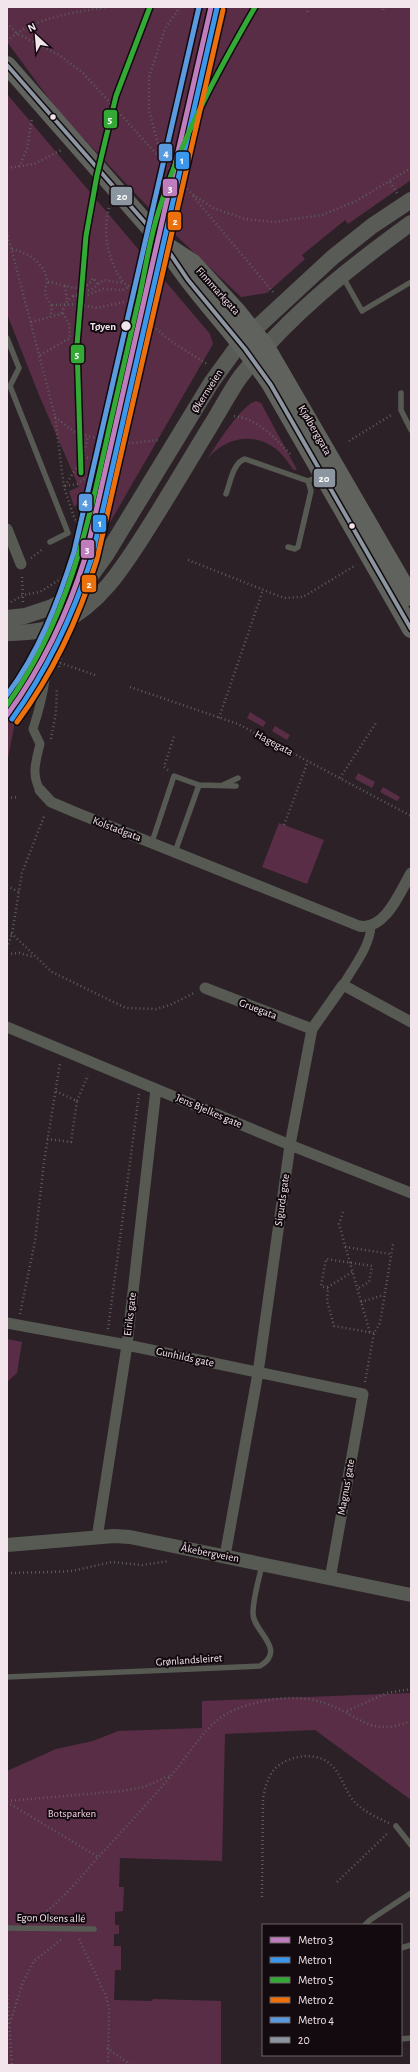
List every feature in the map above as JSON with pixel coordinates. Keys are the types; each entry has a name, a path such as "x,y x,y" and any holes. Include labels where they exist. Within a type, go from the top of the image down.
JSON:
{"main road":[{"name":"Finnmarkgata","path":"7,66 163,243 182,273 240,343 260,354"},
{"name":"Økernveien","path":"40,612 66,600 82,588 94,574 211,383 240,343 333,257 372,226 404,197"},
{"name":"Økernveien","path":"44,630 59,625 76,615 109,587 126,564 228,396 260,354 304,309 342,276 411,223"},
{"name":"Finnmarkgata","path":"163,243 193,263 253,330 260,354"},
{"name":"Kjølberggata","path":"260,354 271,385 316,478 411,629"},
{"name":"Kjølberggata","path":"260,354 411,597"},
{"path":"7,618 40,612"},
{"path":"7,633 44,630"}],"street":[{"path":"7,529 21,564"},
{"name":"Kolstadgata","path":"40,612 44,630 46,653 45,681 43,696 33,729 40,744 34,769 36,783 51,802 351,923 365,927 371,926"},
{"path":"371,926 378,922 386,914 411,873"},
{"name":"Sigurds gate","path":"225,1556 258,1373 290,1145 312,1029 343,985 366,944 370,935 371,926"},
{"path":"343,985 411,1022"},
{"name":"Gruegata","path":"205,988 312,1029"},
{"name":"Jens Bjelkes gate","path":"7,1027 290,1145 411,1193"},
{"name":"Eiriks gate","path":"97,1538 127,1344 156,1089"},
{"name":"Gunhilds gate","path":"12,1324 127,1344 258,1373 363,1394"},
{"name":"Magnus’ gate","path":"330,1579 363,1394"},
{"name":"Åkebergveien","path":"7,1545 130,1537 411,1595"}],"lane":[{"path":"342,276 362,311 411,282"},
{"path":"7,338 19,368 10,386 68,534 50,542"},
{"path":"400,393 401,410 411,430"},
{"path":"226,494 236,466 240,460 245,459 316,478 311,491 298,547 295,549 288,547"},
{"path":"152,842 174,776 199,785 236,786"},
{"path":"221,786 238,778"},
{"path":"175,852 199,785"},
{"name":"Grønlandsleiret","path":"7,1677 260,1666 266,1662 270,1655 269,1644 256,1624 252,1614 262,1564"},
{"path":"396,1826 411,1845"},
{"path":"366,1924 411,1894"},
{"name":"Egon Olsens allé","path":"7,1928 94,1929"}],"path":[{"path":"7,41 16,33 34,24 54,18 107,7"},
{"path":"162,159 149,110 149,77 165,29 180,7"},
{"path":"307,7 308,14"},
{"path":"7,23 16,33 59,55 83,73 162,159 274,292"},
{"path":"19,167 27,149 32,114"},
{"path":"7,168 41,162 62,149"},
{"path":"191,193 213,208 245,219 274,222 322,215 356,201 390,182 411,168"},
{"path":"390,182 404,197"},
{"path":"109,208 107,217 107,242 110,258 124,283 129,287 148,319 168,338 211,367"},
{"path":"7,232 55,416 64,486 77,524 97,470 77,484 64,486"},
{"path":"12,249 21,251 40,265 45,271 48,282 45,290 52,306 50,317"},
{"path":"48,282 80,288 88,285 93,278 98,284"},
{"path":"67,301 73,296 92,289 104,280 124,283"},
{"path":"31,322 62,312 67,301 65,286"},
{"path":"73,296 87,295 103,289 122,290 129,287"},
{"path":"52,306 78,304 98,308 137,299"},
{"path":"40,355 70,338 69,324 62,312"},
{"path":"349,441 401,410"},
{"path":"229,415 245,417 263,428 294,458"},
{"path":"55,416 76,433 108,441 132,443 161,440"},
{"path":"64,486 83,457 88,436"},
{"path":"108,441 105,512 107,520 112,527"},
{"path":"83,457 107,461"},
{"path":"7,604 23,595 40,592 62,578 79,554 93,530"},
{"path":"78,533 79,554"},
{"path":"24,605 21,564 50,542"},
{"path":"188,560 284,598 303,597 357,565"},
{"path":"219,718 263,590"},
{"path":"58,671 62,656"},
{"path":"60,663 94,675"},
{"path":"50,747 56,712 57,682"},
{"name":"Hagegata","path":"130,687 183,708 238,724 411,816"},
{"path":"340,778 376,723"},
{"path":"174,736 164,767 174,776"},
{"path":"284,825 308,762"},
{"path":"7,798 19,797"},
{"path":"7,948 12,934 22,873 45,814"},
{"path":"7,886 19,892"},
{"path":"7,935 12,934"},
{"path":"12,934 52,972 69,982 126,1008 147,1010 170,1005 205,988"},
{"path":"7,954 19,954 36,958"},
{"path":"12,1324 34,1241 47,1139 60,1064"},
{"path":"47,1139 71,1142 77,1101 88,1075"},
{"path":"107,1341 138,1094 142,1084"},
{"path":"55,1091 77,1101"},
{"path":"343,1212 339,1224 370,1333"},
{"path":"363,1394 374,1333 380,1323 393,1244"},
{"path":"345,1247 391,1254"},
{"path":"328,1288 321,1286 326,1259 372,1266 369,1282 357,1289"},
{"path":"352,1272 328,1288 326,1301 334,1326 374,1333"},
{"path":"361,1302 384,1296"},
{"path":"7,1573 72,1571 112,1562 142,1565 169,1561"},
{"path":"347,1712 391,1691 411,1689"},
{"path":"21,1928 43,1914 58,1901 173,1774 219,1718 231,1711 267,1700 306,1699 322,1702 347,1712 370,1725 386,1728 411,1721"},
{"path":"262,1897 263,1798 266,1783 273,1771 283,1763 296,1758 309,1756 324,1759 336,1771 353,1800 370,1814 396,1826 337,1882"},
{"path":"7,1801 122,1791 144,1786 173,1774"},
{"path":"7,1801 98,1857"},
{"path":"10,2023 23,1982 34,1961 75,1929 106,1996 109,2010 107,2048 108,2065"},
{"path":"7,1991 12,2065"},
{"path":"107,2048 131,2065"}],"green space":[{"path":"7,7 411,7 411,180 348,224 345,220 302,255 305,259 267,293 241,297 165,225 58,111 7,42"},
{"path":"7,94 210,334 213,344 101,538 83,496 79,503 74,507 69,491 79,487 39,395 7,314"},
{"path":"256,401 261,403 297,470 294,470 276,449 267,443 258,440 239,439 230,442 222,446 207,459 236,418 250,404"},
{"path":"9,688 21,691 7,763 7,690"},
{"path":"250,712 266,722 263,727 247,718"},
{"path":"275,726 290,735 287,740 272,731"},
{"path":"358,773 375,782 372,788 355,779"},
{"path":"383,787 400,797 397,801 380,792"},
{"path":"279,823 324,840 307,884 262,867"},
{"path":"7,1339 22,1342 17,1373 7,1382"},
{"name":"Botsparken","path":"411,1693 411,1800 315,1730 225,1734 222,1861 120,1858 119,1887 124,1887 123,1911 115,1912 115,1925 119,1925 119,1934 114,1934 114,1946 121,1946 121,1970 115,1970 114,2000 152,2001 153,1999 221,2001 221,2065 7,2065 7,1771 56,1749 93,1741 118,1731 202,1728 202,1701"}],"metro line":[{"name":"5","path":"81,473 77,345 86,236 97,175 116,96 150,7"},
{"name":"4","path":"7,695 29,662 38,644 54,608 74,552 199,7"},
{"name":"3","path":"7,715 43,658 63,618 86,555 211,7"},
{"name":"5","path":"7,705 28,673 46,640 73,573 92,503 153,231 168,184 178,157 201,106 255,7"},
{"name":"1","path":"12,719 37,681 68,621 92,557 217,8"},
{"name":"2","path":"17,722 43,684 64,644 74,623 97,559 223,10"}],"transit line":[{"name":"20","path":"7,65 163,243 188,280 245,349 271,385 411,629"}],"place":[{"name":"Tøyen","path":"126,326"}]}
